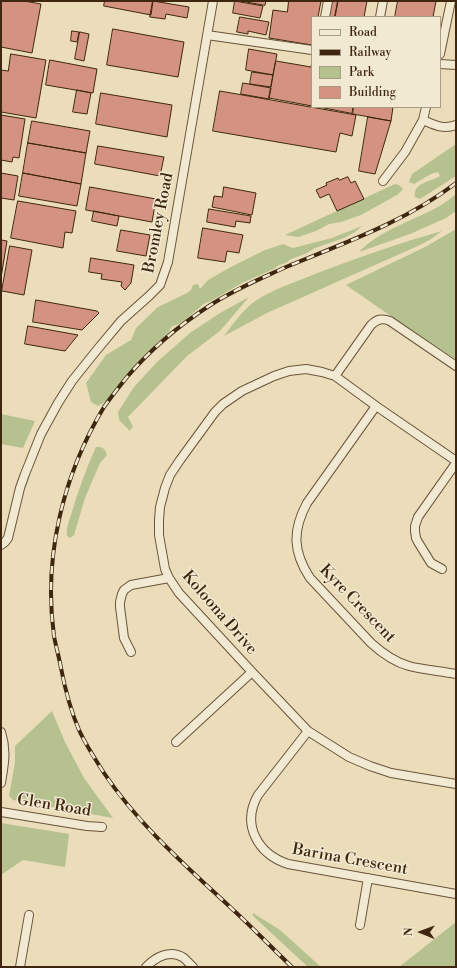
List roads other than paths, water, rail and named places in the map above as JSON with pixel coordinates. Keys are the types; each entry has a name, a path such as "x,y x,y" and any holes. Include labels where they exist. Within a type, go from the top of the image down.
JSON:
{"street":[{"name":"Bromley Road","path":"1,545 8,538 20,488 35,447 58,402 72,381 121,321 160,285 168,262 213,1"},
{"path":"325,16 328,1"},
{"path":"380,16 383,1"},
{"path":"441,49 451,1"},
{"path":"207,35 311,50"},
{"path":"441,64 456,65"},
{"path":"383,181 405,152 423,120 426,108"},
{"path":"423,120 439,127 447,128 456,125"},
{"path":"335,376 371,325 376,320 382,319 390,321 456,366"},
{"name":"Koloona Drive","path":"456,462 335,376 322,372 298,369 281,373 235,395 219,408 173,470 167,481 159,514 159,535 164,563 169,578 179,593 308,731 349,757 370,766 391,773 456,784"},
{"name":"Kyre Crescent","path":"376,406 307,504 301,515 296,540 298,550 304,569 310,578 381,652 409,666 456,674"},
{"path":"442,570 431,562 418,542 415,534 415,526 418,517 456,462"},
{"path":"131,652 124,638 120,607 124,590 131,585 169,578"},
{"path":"176,742 252,672"},
{"name":"Barina Crescent","path":"308,731 254,801 251,821 254,834 265,851 279,861 288,864 456,894"},
{"path":"1,732 5,753 1,783"},
{"name":"Glen Road","path":"1,812 86,826 102,827"},
{"path":"360,924 368,878"},
{"path":"20,967 29,915"},
{"path":"146,967 159,956 170,954 182,957 194,967"}],"railway":[{"path":"292,967 179,860 147,827 117,792 82,736 68,700 54,636 51,606 51,576 54,547 60,517 67,489 77,460 104,407 136,367 165,338 218,300 286,267 374,231 416,209 456,183"}]}
